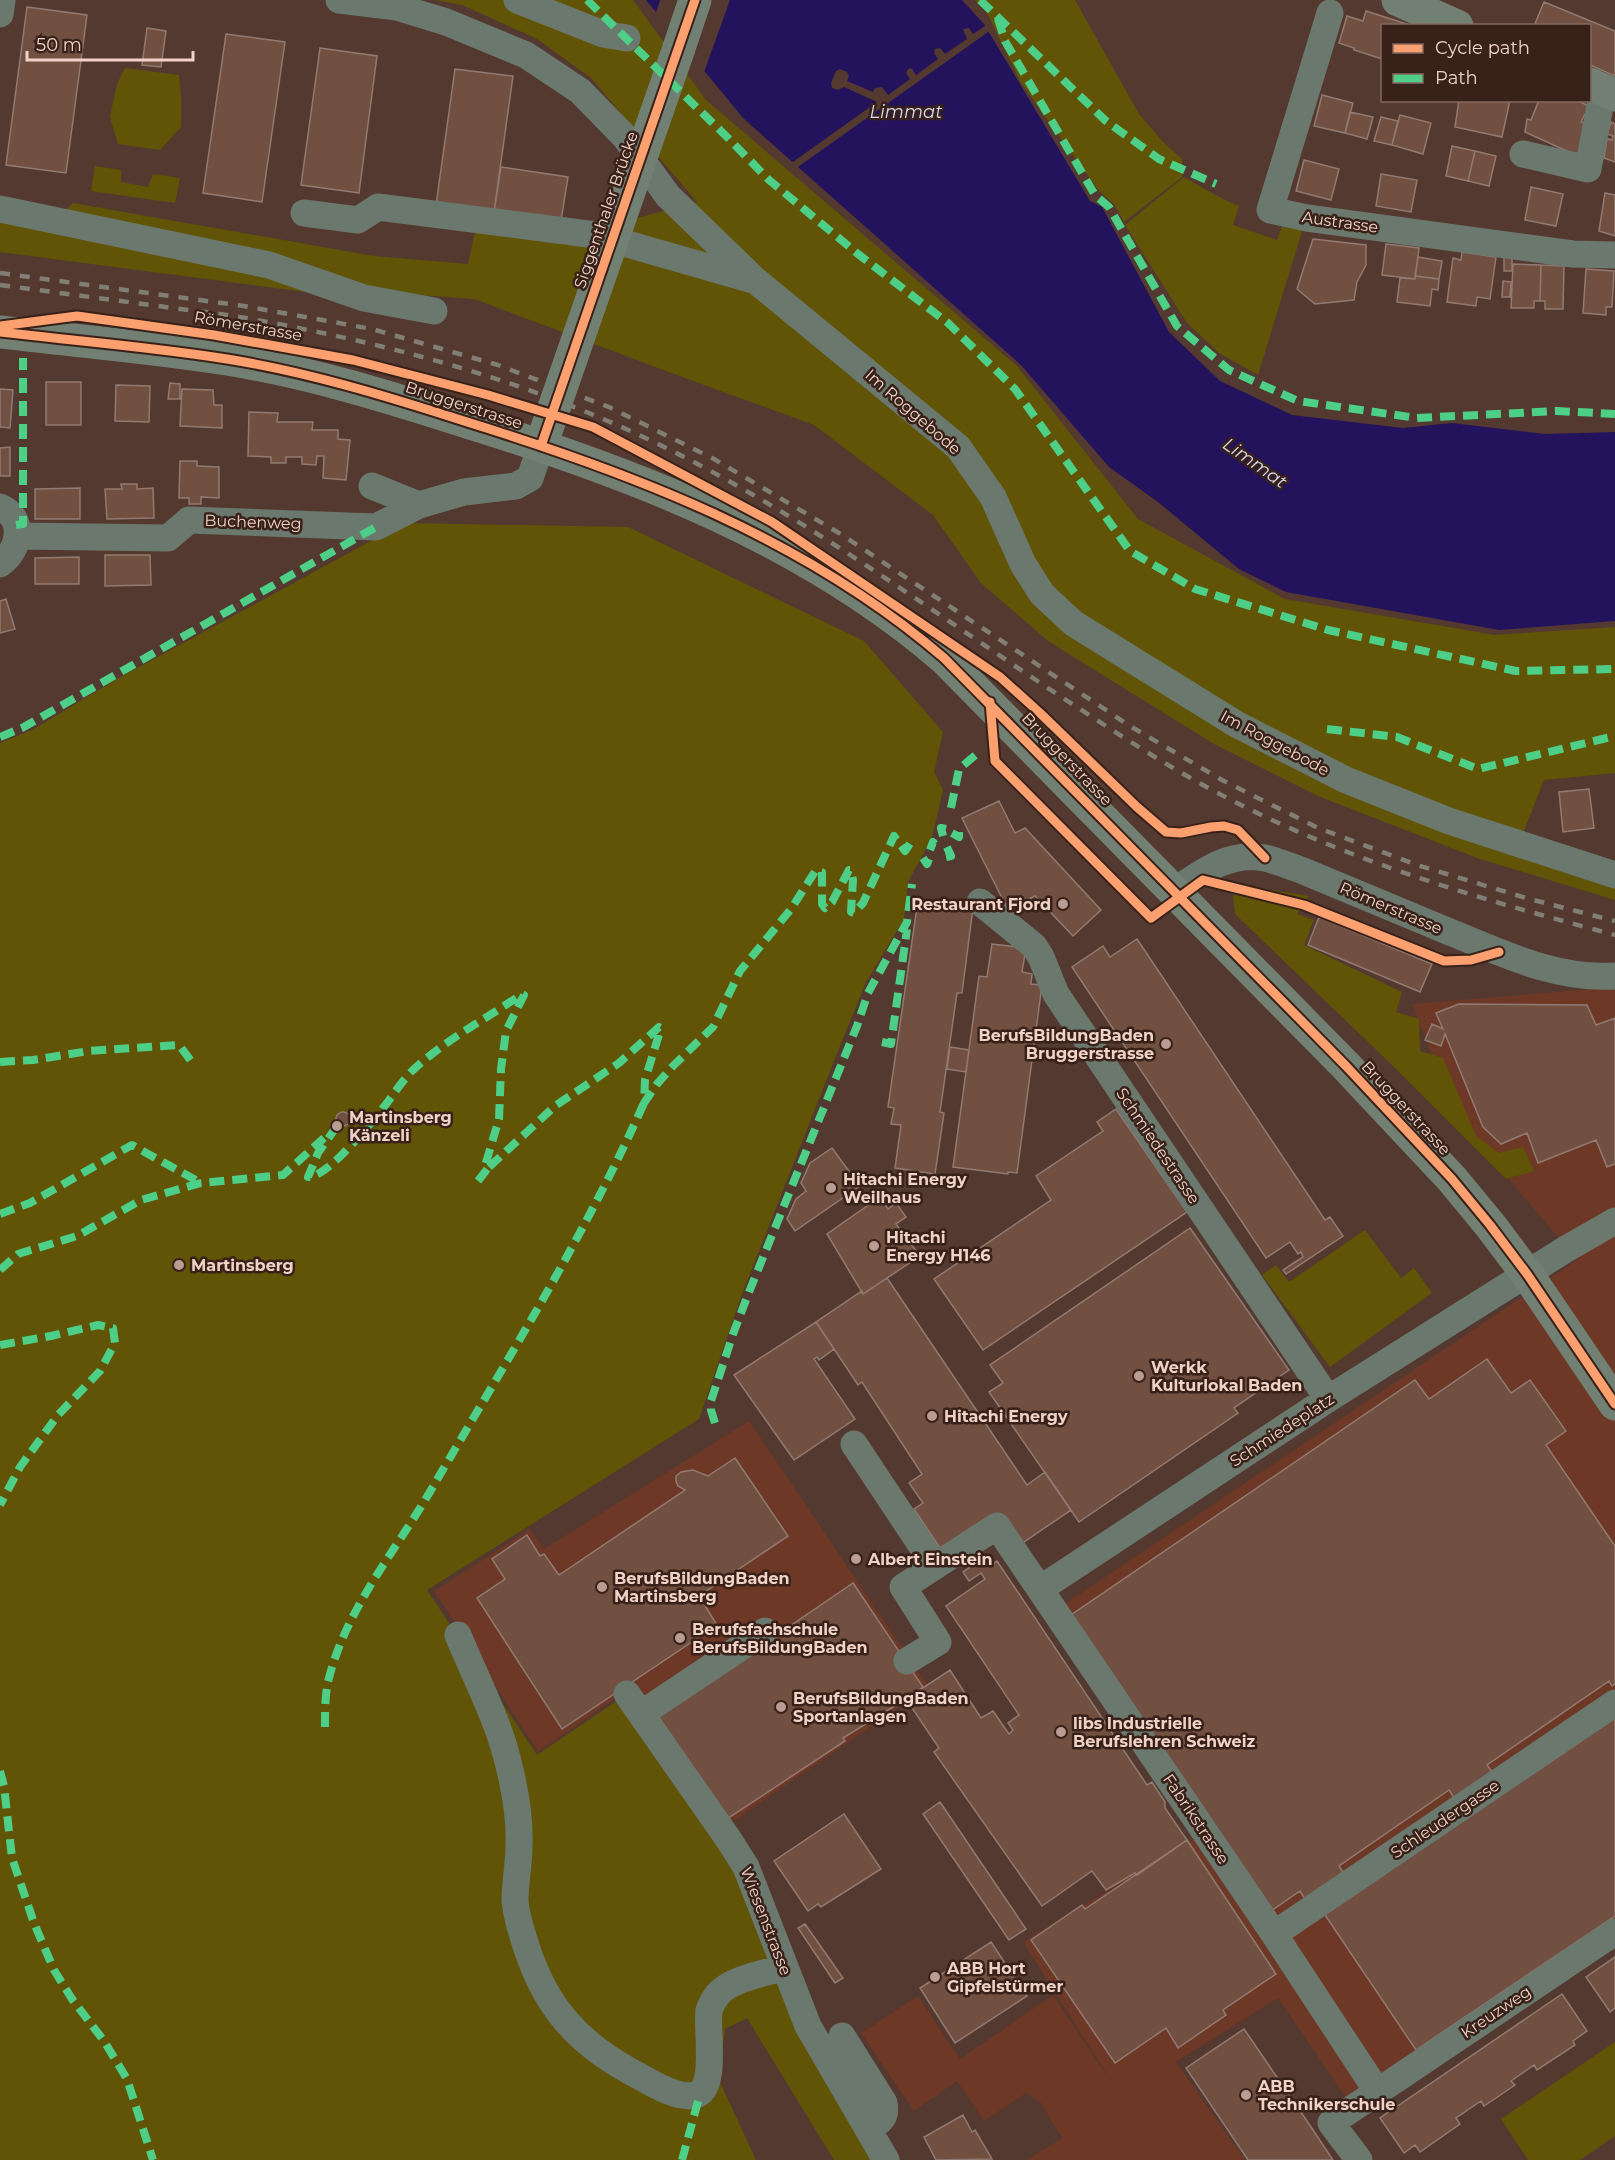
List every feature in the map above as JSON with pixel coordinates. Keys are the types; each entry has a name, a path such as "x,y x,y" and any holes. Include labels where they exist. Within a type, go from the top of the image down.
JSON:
{"main road":[{"name":"Siggenthaler Brücke","path":"544,438 695,0"},
{"path":"1398,0 1452,24"},
{"name":"Bruggerstrasse","path":"0,332 226,359 351,386 544,438 630,478 697,505 783,546 840,582 912,630 944,657 1392,1114 1458,1186 1490,1225 1527,1274 1615,1404"}],"street":[{"path":"0,14 2,0"},
{"path":"517,0 603,34 627,38"},
{"name":"Im Roggebode","path":"355,1 397,7 456,26 526,55 580,91 625,137 668,196 755,280 958,447 993,497 1023,564 1042,594 1073,623 1236,724 1346,780 1449,821 1615,875"},
{"name":"Austrasse","path":"1330,13 1270,210 1307,218 1573,254 1615,255"},
{"path":"1523,154 1588,169 1602,89"},
{"path":"304,213 358,220 378,207 596,236 755,280"},
{"path":"0,209 269,265 364,298 434,311"},
{"name":"Buchenweg","path":"18,536 168,538 189,520 376,526 419,505 464,492 516,486 530,478 544,438"},
{"path":"372,486 419,505"},
{"path":"0,507 4,508 13,519 18,536 13,552 0,564"},
{"name":"Römerstrasse","path":"1174,891 1225,860 1240,857 1265,858 1301,870 1521,961 1566,974 1615,976"},
{"name":"Schmiedestrasse","path":"980,902 1038,951 1056,994 1328,1399"},
{"name":"Schmiedeplatz","path":"1040,1589 1328,1399 1615,1221"},
{"path":"854,1444 935,1566"},
{"name":"Fabrikstrasse","path":"907,1661 938,1642 903,1587 997,1526 1377,2091"},
{"name":"Wiesenstrasse","path":"765,1631 634,1704 746,1867 808,2026 886,2160"},
{"path":"458,1635 500,1735 511,1772 519,1824 516,1906 522,1936 544,1989 570,2027 595,2049 639,2076 674,2092 689,2096 696,2095 705,2085 711,2048 710,2010 715,1998 729,1986 784,1967"},
{"name":"Schleudergasse","path":"1274,1935 1615,1703"},
{"name":"Kreuzweg","path":"1377,2091 1615,1932"},
{"path":"842,2036 884,2103 884,2117 868,2129"},
{"path":"1359,2160 1331,2123 1377,2091"}],"shaded area":[{"path":"436,0 633,0 706,100 1017,366 1138,519 1285,599 1495,635 1615,627 1615,773 1544,780 1517,849 1615,883 1615,900 1477,858 1318,796 1214,744 1048,641 981,583 933,515 814,425 474,299 379,292 305,292 0,252 0,213 54,221 73,203 374,256 468,264 475,232 563,238 697,202 591,78 537,39 462,5"},
{"path":"975,0 1075,0 1139,114 1164,143 1182,159 1182,177 1124,222 1114,204 1099,191 1021,83 987,13"},
{"path":"125,68 179,75 181,127 160,150 118,144 110,117 117,84"},
{"path":"95,166 121,170 121,182 148,187 153,174 180,178 175,203 91,191"},
{"path":"1184,177 1239,206 1233,225 1277,240 1284,221 1304,225 1258,375 1219,353 1187,323 1125,225"},
{"path":"404,523 628,527 864,641 943,732 934,772 943,790 932,837 908,882 904,919 866,982 742,1294 699,1419 427,1590 537,1755 627,1694 729,1840 886,2160 834,2160 747,2018 725,2029 719,2080 756,2160 0,2160 0,743 34,729 117,679"},
{"path":"1240,888 1309,896 1297,914 1314,920 1304,945 1402,992 1396,1012 1419,1019 1420,1051 1443,1058 1476,1136 1499,1153 1523,1147 1534,1171 1506,1179 1392,1065 1235,914 1233,896"},
{"path":"1615,987 1615,1925 1360,2118 1278,1998 1176,2062 1245,2160 1027,2160 1062,2138 1041,2103 1026,2093 984,2121 957,2081 914,2111 861,2033 918,1996 960,2059 1053,1995 1120,2095 1023,1942 1195,1838 1047,1616 1577,1260 1455,1115 1412,1004"},
{"path":"1365,1230 1401,1278 1414,1268 1432,1293 1330,1367 1262,1275 1276,1265 1289,1282"},
{"name":"Berufsfachschule BerufsBildungBaden","path":"749,1421 929,1687 726,1826 633,1686 538,1752 434,1591 530,1529 544,1549"},
{"path":"1615,2042 1615,2136 1580,2160 1528,2160 1501,2119"}],"water":[{"name":"Limmat","path":"646,0 962,0 984,24 1090,201 1102,207 1169,332 1220,381 1292,415 1403,428 1452,423 1545,434 1615,432 1615,621 1499,630 1286,592 1239,569 1158,502 1109,467 1021,365 743,118"}],"pier":[{"path":"660,0 730,0 703,75 655,16"},
{"path":"988,24 991,30 795,169 790,164 877,102 844,87 838,90 832,88 831,83 836,71 840,69 847,72 849,76 847,81 873,92 875,88 882,87 888,95 910,79 906,73 909,68 916,75 938,59 934,53 935,49 940,48 945,54 967,39 963,29 969,28 973,34"}],"building":[{"path":"1544,2 1615,31 1615,76 1591,65 1591,24 1535,24"},
{"path":"27,7 87,15 66,173 6,165"},
{"path":"1366,11 1407,24 1381,24 1381,59 1339,43 1347,16 1363,21"},
{"path":"147,28 166,31 161,67 142,65"},
{"path":"226,34 285,42 262,202 203,193"},
{"path":"320,48 377,56 359,193 301,185"},
{"path":"455,69 513,76 494,212 436,205"},
{"path":"1322,95 1353,103 1345,133 1314,126"},
{"path":"1459,102 1510,102 1502,137 1455,127"},
{"path":"1538,102 1580,102 1589,106 1581,122 1588,124 1582,158 1525,132 1527,119 1531,120"},
{"path":"1350,112 1373,117 1367,139 1345,133"},
{"path":"1400,115 1431,123 1423,154 1392,145"},
{"path":"1381,117 1398,121 1392,145 1374,141"},
{"path":"1611,122 1615,124 1615,162 1604,158 1607,139 1612,140 1613,136 1607,134"},
{"path":"1452,146 1475,151 1468,181 1446,176"},
{"path":"1475,151 1496,156 1489,186 1468,181"},
{"path":"1304,160 1339,169 1331,200 1296,191"},
{"path":"501,167 568,177 561,221 494,212"},
{"path":"1381,174 1417,180 1411,212 1376,206"},
{"path":"1531,187 1563,194 1556,226 1525,220"},
{"path":"1605,193 1615,195 1615,236 1599,231"},
{"path":"1313,239 1366,245 1366,265 1357,282 1354,300 1315,304 1297,289"},
{"path":"1386,244 1419,248 1415,279 1382,275"},
{"path":"1462,252 1496,257 1490,299 1477,297 1476,306 1447,302 1453,258 1461,260"},
{"path":"1504,255 1512,255 1512,271 1504,271"},
{"path":"1418,257 1442,261 1439,279 1415,276"},
{"path":"1513,264 1541,265 1540,301 1534,301 1534,308 1511,308"},
{"path":"1541,265 1564,266 1563,309 1545,309 1545,301 1540,301"},
{"path":"1586,269 1614,271 1612,307 1606,307 1606,315 1583,313"},
{"path":"1415,276 1439,279 1438,290 1432,289 1430,306 1397,302 1400,278 1415,279"},
{"path":"1503,281 1511,282 1510,297 1502,297"},
{"path":"46,382 81,382 81,425 46,425"},
{"path":"170,383 180,384 180,399 168,399"},
{"path":"116,385 150,386 149,422 115,421"},
{"path":"0,389 13,390 10,428 0,427"},
{"path":"182,389 213,390 214,405 222,405 222,428 180,426"},
{"path":"249,412 278,413 277,422 313,422 312,430 338,430 338,439 350,440 346,480 323,478 324,456 317,456 316,465 302,464 302,457 286,457 286,463 271,463 271,457 248,456"},
{"path":"10,447 10,476 0,476 0,448"},
{"path":"180,461 197,461 197,466 219,467 219,498 201,497 201,504 189,504 189,498 179,498"},
{"path":"121,484 137,484 137,489 153,488 154,518 107,519 105,489 122,489"},
{"path":"80,488 80,519 35,519 35,489"},
{"path":"105,555 150,555 151,585 105,586"},
{"path":"79,557 79,584 35,584 35,558"},
{"path":"6,599 15,629 0,633 0,601"},
{"path":"1589,789 1594,828 1563,832 1559,792"},
{"path":"999,801 1015,833 1025,828 1101,910 1073,936 1035,896 1008,910 962,818"},
{"path":"918,900 973,908 962,993 957,993 940,1112 944,1113 935,1174 895,1168 901,1125 891,1124 894,1108 888,1107"},
{"path":"1319,917 1432,964 1420,992 1308,945"},
{"name":"BerufsBildungBaden Bruggerstrasse","path":"1137,939 1325,1220 1330,1217 1343,1236 1286,1274 1283,1270 1303,1257 1301,1252 1298,1254 1290,1242 1266,1258 1072,967 1103,946 1110,957"},
{"path":"992,944 1026,948 1022,972 1032,974 1031,984 1042,985 1017,1173 1008,1172 1008,1174 953,1167 979,976 987,977"},
{"path":"1459,1004 1587,1005 1596,1025 1615,1018 1615,1164 1607,1167 1596,1140 1538,1163 1527,1133 1501,1144 1483,1127 1445,1034 1441,1046 1425,1040 1432,1024 1443,1029 1436,1013"},
{"path":"950,1047 969,1050 966,1072 947,1069"},
{"path":"1116,1109 1187,1212 983,1350 934,1279 1051,1200 1036,1176 1103,1131 1097,1122"},
{"path":"343,1112 348,1114 350,1119 348,1124 343,1126 338,1124 336,1119 338,1114"},
{"name":"Hitachi Energy Weilhaus","path":"832,1148 860,1186 795,1231 787,1219 796,1199 806,1191 801,1183 810,1163"},
{"name":"Hitachi Energy H146","path":"880,1197 888,1209 896,1203 906,1217 896,1224 920,1256 863,1294 827,1234"},
{"name":"Werkk Kulturlokal Baden","path":"1190,1228 1289,1370 1234,1408 1238,1413 1079,1522 989,1392 1003,1383 990,1365"},
{"name":"Hitachi Energy","path":"887,1278 1027,1485 1045,1472 1071,1510 1018,1546 997,1515 942,1551 914,1509 923,1503 909,1483 922,1474 862,1382 858,1385 816,1322 862,1291 863,1294"},
{"path":"816,1322 834,1349 819,1360 817,1357 814,1359 855,1419 794,1460 734,1375"},
{"path":"1487,1359 1511,1393 1530,1380 1566,1431 1546,1445 1615,1546 1615,1684 1612,1686 1609,1681 1487,1765 1497,1779 1459,1805 1449,1790 1339,1866 1349,1881 1310,1907 1300,1891 1265,1915 1068,1617 1415,1380 1429,1399"},
{"name":"BerufsBildungBaden Martinsberg","path":"735,1458 788,1536 699,1596 717,1625 562,1729 477,1598 505,1579 492,1559 527,1535 540,1556 544,1554 559,1575 685,1490 678,1486 676,1481 676,1476 681,1472 693,1470 708,1476"},
{"name":"libs Industrielle Berufslehren Schweiz","path":"985,1557 990,1566 997,1561 1147,1785 1152,1782 1165,1802 1165,1808 1187,1840 1137,1875 1135,1873 1106,1890 1092,1871 1042,1906 934,1752 939,1748 906,1699 950,1670 981,1718 993,1711 1009,1734 1013,1730 1008,1723 1019,1715 946,1606 985,1579 981,1573 969,1581 963,1572"},
{"name":"BerufsBildungBaden Sportanlagen","path":"853,1583 923,1687 843,1738 845,1741 727,1819 658,1716"},
{"path":"1615,1715 1615,1916 1416,2050 1323,1912"},
{"path":"940,1802 1026,1929 1009,1940 923,1814"},
{"path":"844,1814 881,1869 821,1907 818,1904 808,1911 774,1861"},
{"path":"1187,1840 1276,1974 1223,2010 1226,2015 1178,2048 1166,2028 1115,2063 1031,1940 1082,1905 1085,1909"},
{"path":"805,1924 843,1978 835,1983 798,1928"},
{"path":"991,1942 1027,1996 955,2043 920,1988"},
{"path":"1615,1957 1615,2008 1610,2012 1586,1977"},
{"path":"1562,1994 1587,2031 1573,2041 1575,2045 1537,2070 1534,2065 1511,2081 1515,2085 1484,2106 1481,2101 1456,2118 1460,2124 1420,2152 1415,2145 1404,2153 1380,2118"},
{"name":"ABB Technikerschule","path":"1244,2029 1333,2160 1248,2160 1186,2068"},
{"path":"963,2115 972,2132 975,2130 992,2159 936,2160 924,2137"}],"railway":[{"path":"0,273 244,306 372,329 498,365 609,407 714,459 839,533 1130,726 1222,780 1318,828 1417,865 1526,898 1615,921"},
{"path":"0,285 246,318 337,336 428,358 560,401 664,447 780,511 1057,694 1175,769 1216,792 1312,838 1411,875 1512,907 1615,935"}],"marked path":[{"path":"587,0 769,180 858,254 948,323 1015,389 1130,551 1195,589 1328,630 1516,671 1615,669"},
{"path":"980,0 1106,121 1159,159 1216,184"},
{"path":"998,19 1005,41 1095,195 1109,207 1177,326 1229,370 1298,401 1417,418 1557,411 1615,414"},
{"path":"16,525 23,524 23,358"},
{"path":"0,737 22,728 376,527"},
{"path":"1327,729 1397,737 1478,769 1615,736"},
{"path":"951,808 959,769 979,752"},
{"path":"943,836 941,828 946,829"},
{"path":"952,833 959,837 959,832"},
{"path":"337,1126 318,1153 308,1177 317,1175 339,1158 372,1122 409,1074 425,1059 522,994 524,995 506,1031 501,1069 499,1119 485,1166 488,1168 555,1106 619,1063 659,1027 661,1028 645,1080 644,1103 673,1066 713,1027 740,971 791,909 816,870 822,872 822,904 825,908 832,902 851,870 853,880 851,912 854,913 863,903 894,836 905,851 911,842 913,843"},
{"path":"930,850 933,842 935,844"},
{"path":"946,845 951,856 946,857"},
{"path":"923,858 927,864 929,859"},
{"path":"715,1423 711,1401 733,1334 857,1026 868,993 907,922 912,884"},
{"path":"882,1042 891,1044 907,929"},
{"path":"0,1062 33,1060 89,1051 179,1045 194,1065"},
{"path":"325,1727 328,1682 346,1630 372,1582 431,1490 543,1300 596,1203 644,1103"},
{"path":"0,1270 18,1254 77,1236 141,1200 201,1183 283,1175 324,1138"},
{"path":"0,1214 30,1203 132,1145 201,1183"},
{"path":"478,1181 488,1168"},
{"path":"0,1345 98,1325 113,1328 115,1343 100,1371 58,1415 20,1467 0,1505"},
{"path":"0,1771 4,1786 12,1858 34,1923 54,1970 72,1999 104,2041 127,2079 153,2160"},
{"path":"682,2160 700,2094"}],"cycle path":[{"path":"541,446 695,0"},
{"path":"0,326 77,316 214,335 353,360 488,395 593,427 772,522 1000,677 1166,832 1181,833 1224,826 1238,830 1265,858"},
{"path":"0,332 227,359 317,378 376,394 528,442 655,488 777,545 835,578 891,616 944,658 1346,1066 1452,1179 1490,1225 1527,1274 1615,1404"},
{"path":"990,702 995,761 1151,918 1203,880 1304,905 1444,961 1471,960 1499,952"}],"place":[{"name":"Restaurant Fjord","path":"1063,904"},
{"name":"BerufsBildungBaden Bruggerstrasse","path":"1166,1044"},
{"name":"Martinsberg Känzeli","path":"337,1126"},
{"name":"Hitachi Energy Weilhaus","path":"831,1188"},
{"name":"Hitachi Energy H146","path":"874,1246"},
{"name":"Martinsberg","path":"179,1265"},
{"name":"Werkk Kulturlokal Baden","path":"1139,1376"},
{"name":"Hitachi Energy","path":"932,1416"},
{"name":"Albert Einstein","path":"856,1559"},
{"name":"BerufsBildungBaden Martinsberg","path":"602,1587"},
{"name":"Berufsfachschule BerufsBildungBaden","path":"680,1638"},
{"name":"BerufsBildungBaden Sportanlagen","path":"781,1707"},
{"name":"libs Industrielle Berufslehren Schweiz","path":"1061,1732"},
{"name":"ABB Hort Gipfelstürmer","path":"935,1977"},
{"name":"ABB Technikerschule","path":"1246,2095"}]}
